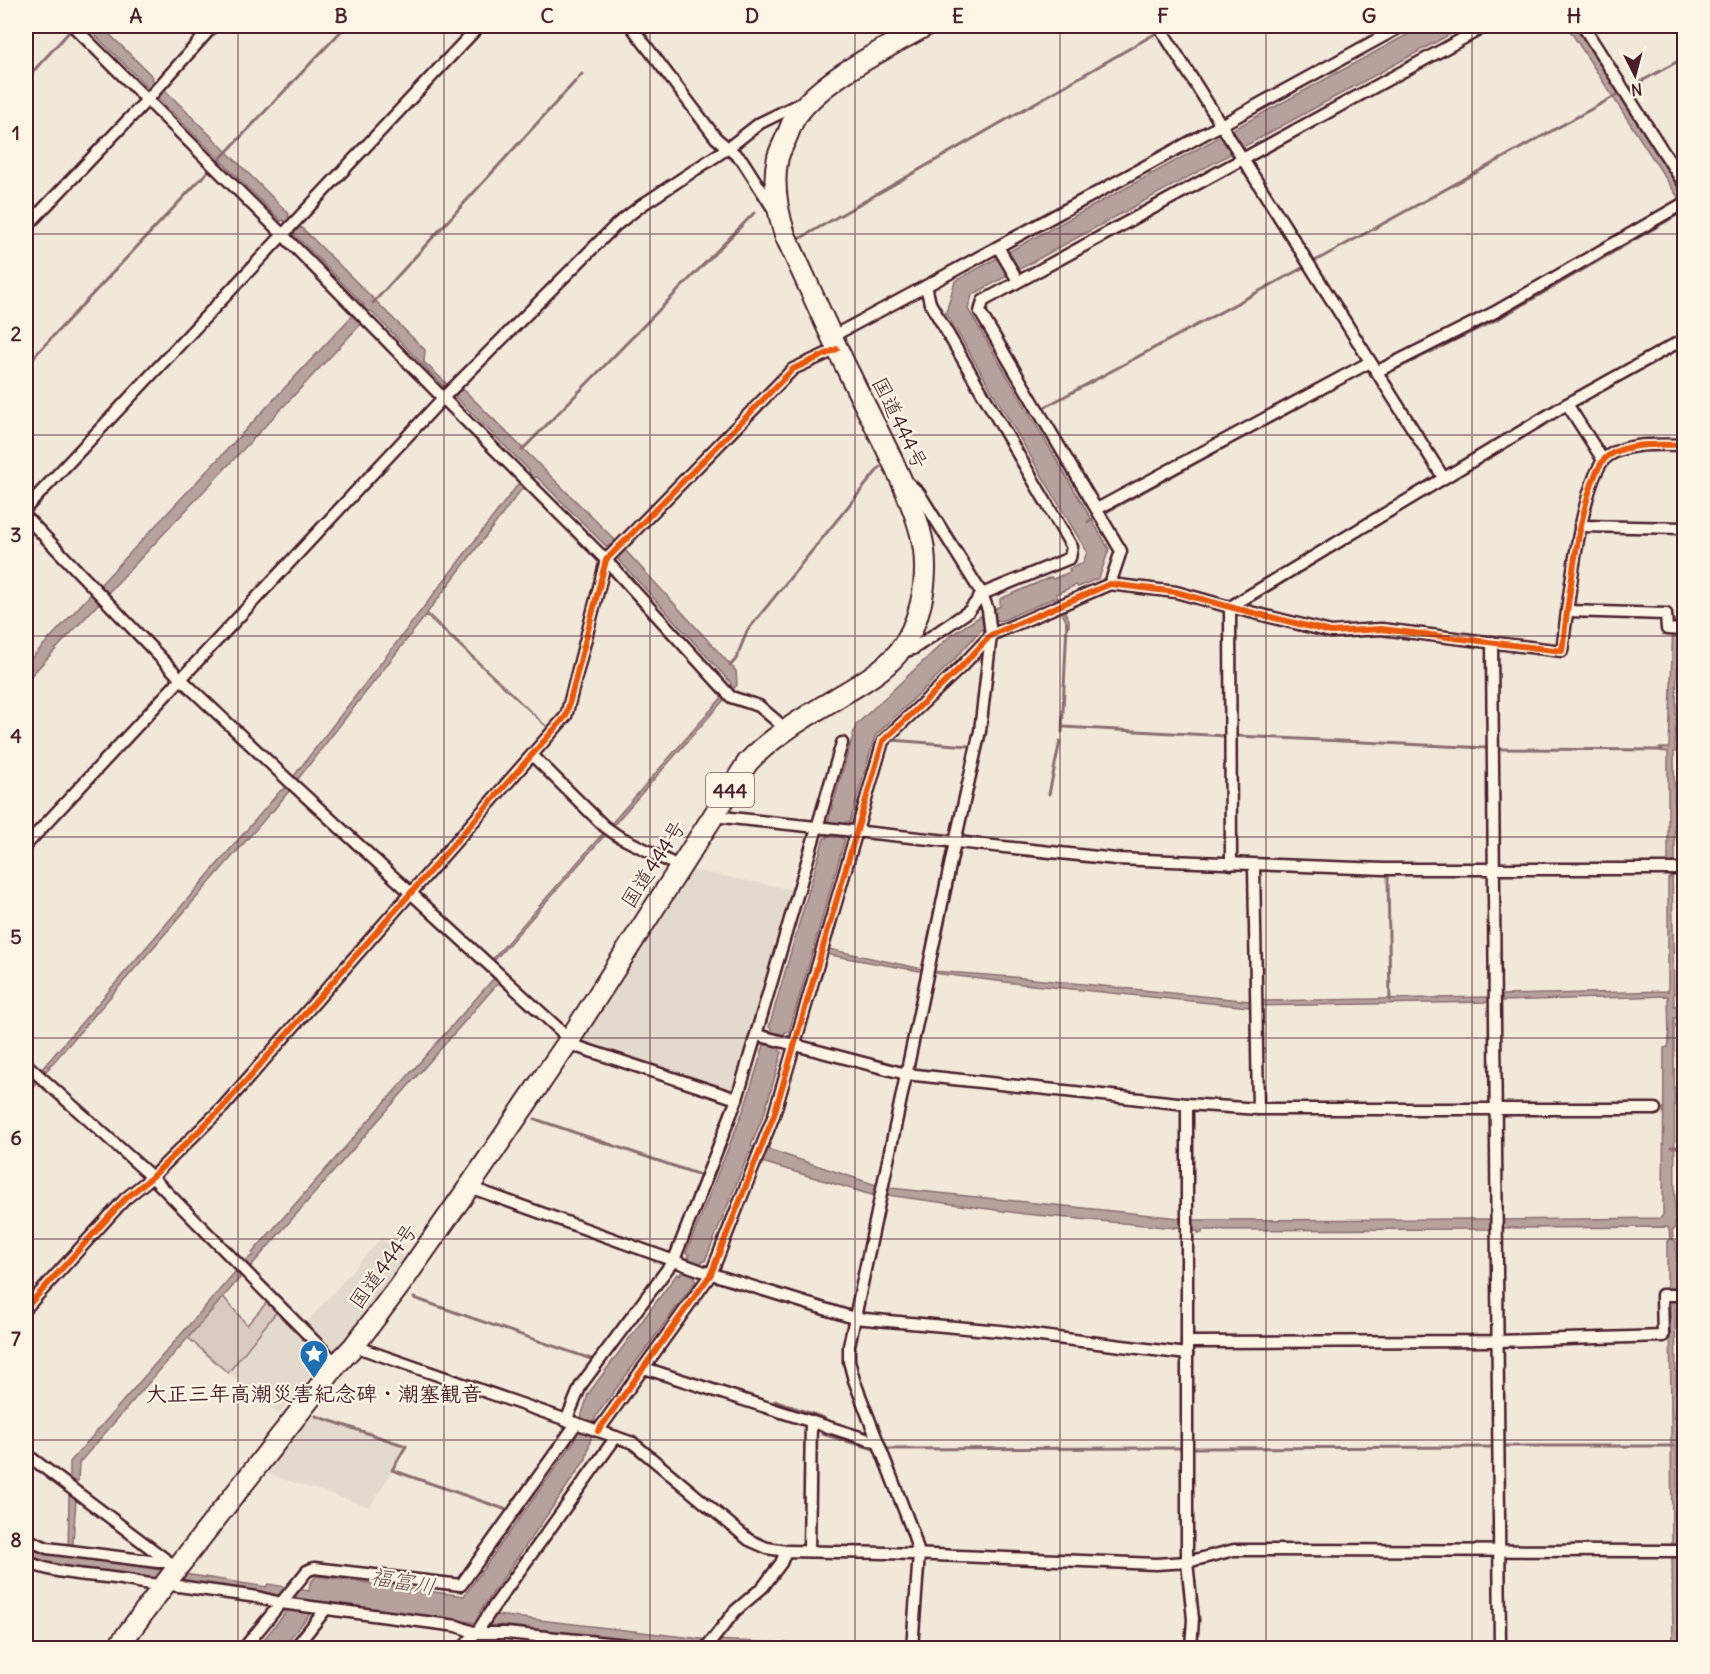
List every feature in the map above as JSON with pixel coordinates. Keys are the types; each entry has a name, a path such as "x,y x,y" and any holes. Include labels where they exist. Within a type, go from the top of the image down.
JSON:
{"highway":[{"name":"国道444号","path":"117,1648 164,1584 173,1565 354,1346 469,1187 568,1042 748,762 783,731 880,670 897,654 907,638 920,607 925,580 924,550 919,523 898,472 784,235 776,196 776,176 778,157 796,116 814,96 847,72 925,26"}],"street":[{"path":"73,26 150,97 285,232 361,314 449,392 526,480 613,552 728,694 759,706 779,723 783,731"},
{"path":"26,227 150,97 213,26"},
{"path":"26,508 479,26"},
{"path":"631,26 716,138 742,160 780,219"},
{"path":"1159,26 1443,477"},
{"path":"26,1308 125,1199 152,1178 223,1107 566,716 613,552 793,369 926,286 1224,127 1402,26"},
{"path":"1110,584 1121,551 980,312 983,301 1242,156 1486,26"},
{"path":"1583,26 1684,184"},
{"path":"26,845 449,392 616,225 642,205 729,148 760,123 814,96"},
{"path":"1376,372 1495,312 1683,204"},
{"path":"998,247 1018,281"},
{"path":"897,654 913,649 984,599 1060,568 1070,558 1072,547 930,303 926,286"},
{"path":"1230,607 1443,477 1684,339"},
{"path":"1100,513 1370,362"},
{"path":"1567,404 1603,460"},
{"path":"597,1431 644,1368 707,1272 774,1115 790,1044 853,831 883,741 961,667 991,635 1110,584 1176,592 1332,632 1381,629 1562,651 1580,526 1592,484 1603,460 1621,450 1640,446 1684,445"},
{"path":"898,472 919,493 984,599 991,635 980,731 849,1346 849,1361 854,1380 919,1554 912,1645"},
{"path":"26,517 181,679 291,784 561,1030 568,1042 737,1099"},
{"path":"1580,526 1684,528"},
{"path":"1230,607 1231,864"},
{"path":"1568,611 1666,614 1667,629 1678,630"},
{"path":"1492,642 1500,1648"},
{"path":"244,1648 284,1602 307,1571 314,1568 461,1585 571,1422 581,1385 678,1262 761,1036 842,743"},
{"path":"532,755 608,829 680,867"},
{"path":"713,816 1116,859 1384,869 1676,869"},
{"path":"1254,865 1258,1109"},
{"path":"761,1036 906,1074 1187,1104 1258,1109 1655,1109"},
{"path":"26,1064 152,1178 337,1364"},
{"path":"1187,1104 1187,1562 1193,1619 1191,1648"},
{"path":"469,1187 707,1272 854,1318 1000,1331 1187,1354"},
{"path":"1187,1342 1497,1341 1663,1336 1662,1295 1676,1295"},
{"path":"354,1346 633,1443 749,1540 767,1548 786,1551 1156,1564 1187,1562 1234,1550 1678,1551"},
{"path":"644,1368 877,1441"},
{"path":"809,1551 811,1421"},
{"path":"463,1648 478,1631 492,1608 616,1437"},
{"path":"26,1454 173,1565"},
{"path":"26,1539 47,1548 173,1565"},
{"path":"706,1648 735,1611 763,1587 781,1563 786,1551"},
{"path":"26,1562 55,1571 128,1580 153,1586 164,1584 323,1609 457,1626 478,1631 506,1632 641,1648"},
{"path":"295,1648 323,1609"}],"shaded area":[{"path":"86,26 101,26 289,214 288,216 300,228 425,350 424,362 448,385 461,391 463,389 615,540 613,543 622,552 625,550 736,671 737,685 494,961 499,982 251,1266 249,1265 239,1276 240,1278 79,1463 78,1481 75,1481 72,1556 266,1587 268,1584 309,1591 310,1583 316,1576 464,1596 574,1442 588,1394 677,1274 680,1275 689,1255 686,1253 745,1106 764,1045 766,1045 771,1028 769,1027 824,838 827,838 831,822 828,821 856,725 951,635 1000,606 1000,599 1051,577 1053,579 1070,572 1069,569 1083,563 1087,552 946,313 955,281 1423,26 1465,26 972,295 968,309 1109,549 1099,578 1056,594 1069,620 1069,626 1066,626 1066,621 1054,598 1001,621 998,620 981,630 953,661 875,736 850,822 846,822 841,838 845,839 814,946 932,971 1013,977 1250,1001 1250,1003 1668,991 1668,879 1670,878 1668,752 1660,751 1660,748 1669,748 1673,620 1684,620 1684,626 1678,633 1675,749 1683,749 1683,751 1674,752 1675,862 1672,862 1674,1006 1684,1006 1684,1017 1674,1018 1675,1229 1672,1230 1673,1240 1676,1241 1677,1290 1673,1290 1673,1301 1675,1301 1678,1546 1676,1546 1676,1558 1678,1558 1679,1648 1673,1648 1671,1290 1667,1289 1667,1241 1670,1240 1667,1227 1503,1228 1503,1226 1490,1227 1490,1229 1202,1230 1202,1233 1198,1233 1198,1231 1193,1231 1193,1228 1025,1214 873,1193 872,1195 762,1162 767,1149 890,1188 1179,1218 1180,1222 1192,1222 1193,1220 1490,1219 1490,1221 1502,1221 1661,1218 1663,1215 1664,1048 1668,1047 1669,1042 1668,996 1249,1007 925,972 813,950 789,1032 785,1032 779,1050 782,1052 765,1111 751,1146 757,1149 755,1155 749,1153 705,1261 702,1261 694,1279 696,1281 596,1416 586,1459 479,1613 710,1640 911,1648 693,1648 501,1625 495,1627 320,1602 282,1648 257,1648 297,1598 47,1563 26,1556 26,1546 47,1554 68,1555 69,1496 72,1496 70,1462 495,979 491,961 731,687 731,683 617,558 619,556 610,545 607,547 537,477 531,478 523,485 427,613 547,727 426,615 273,811 48,1066 50,1067 44,1070 26,1095 26,1084 31,1078 33,1079 42,1069 280,791 287,787 519,483 521,484 530,474 529,470 455,397 457,394 447,390 371,311 366,312 359,320 362,323 108,593 105,590 97,599 100,602 26,681 26,664 91,594 94,596 102,588 100,585 353,315 356,317 363,310 364,305 283,220 281,221"},
{"path":"1567,26 1575,26 1684,196 1679,199"},
{"path":"692,870 795,890 734,1094 580,1045"},
{"path":"381,1238 407,1260 338,1352 325,1358 279,1414 228,1373 278,1310 300,1330"},
{"path":"221,1294 247,1325 267,1302 278,1310 228,1373 186,1336"},
{"path":"313,1414 408,1446 370,1507 268,1474 268,1470"}],"waterway":[{"path":"217,162 346,26"},
{"path":"26,79 71,30"},
{"path":"799,239 1158,32"},
{"path":"1629,88 1684,58"},
{"path":"373,303 582,74"},
{"path":"1315,261 1617,95"},
{"path":"26,365 210,169"},
{"path":"1384,375 1498,319 1684,211"},
{"path":"522,450 754,213"},
{"path":"1043,408 1304,267"},
{"path":"1596,394 1684,346"},
{"path":"1088,522 1368,369 1372,375"},
{"path":"730,666 736,659 747,631 880,467"},
{"path":"1254,600 1447,482"},
{"path":"1062,732 1067,623"},
{"path":"1063,727 1227,736"},
{"path":"1237,736 1487,748"},
{"path":"891,740 969,746"},
{"path":"1049,794 1060,741"},
{"path":"1497,749 1662,750"},
{"path":"1388,876 1390,1000"},
{"path":"535,1119 703,1176"},
{"path":"1671,1147 1684,1147"},
{"path":"414,1298 594,1360"},
{"path":"772,1404 775,1401 824,1418 825,1422"},
{"path":"316,1416 406,1446 392,1470 510,1511"},
{"path":"1674,1417 1684,1418"},
{"path":"822,1430 822,1434 874,1449"},
{"path":"1504,1446 1673,1446"},
{"path":"1193,1448 1492,1447"},
{"path":"887,1449 1180,1448"}],"cycle path":[{"path":"26,1308 125,1199 152,1177 223,1107 566,716 606,560 793,369 837,349"},
{"path":"598,1431 711,1274 774,1115 883,741 961,667 991,635 1110,584 1176,592 1331,632 1381,629 1562,651 1583,516 1598,468 1608,456 1625,448 1645,445 1684,445"}],"place":[{"name":"大正三年高潮災害紀念碑・潮塞観音","path":"314,1380"}],"water label":[{"name":"福富川","path":"403,1581"}]}
